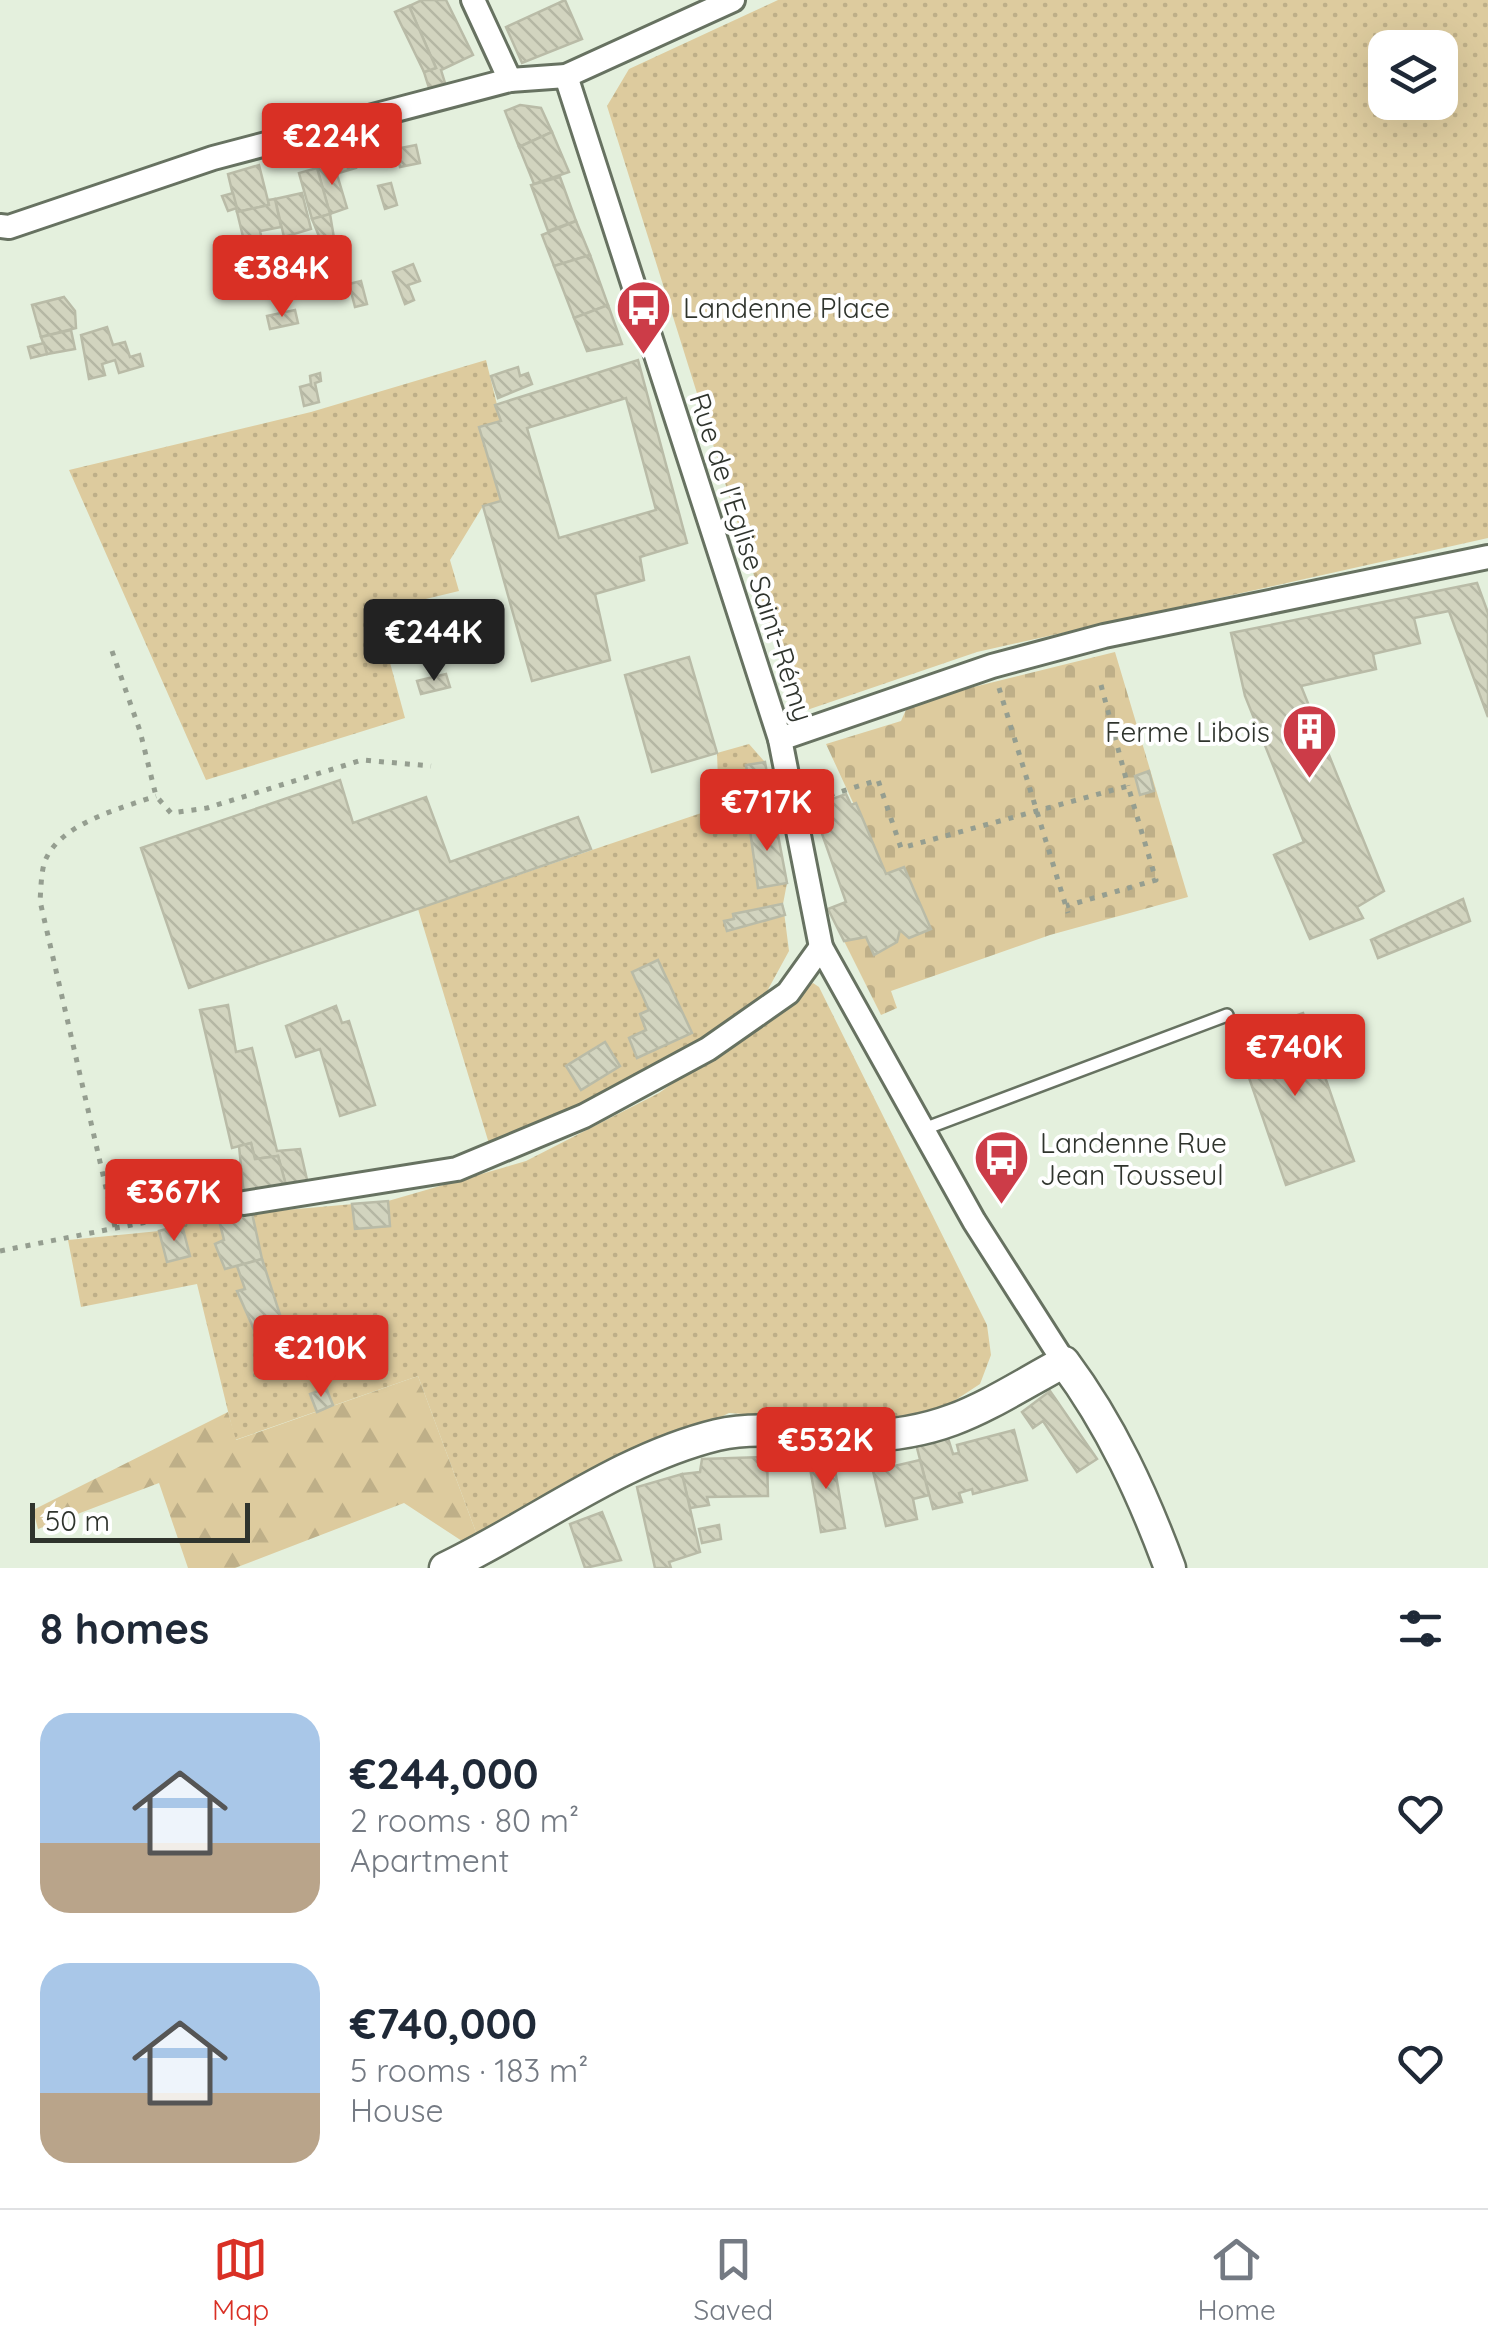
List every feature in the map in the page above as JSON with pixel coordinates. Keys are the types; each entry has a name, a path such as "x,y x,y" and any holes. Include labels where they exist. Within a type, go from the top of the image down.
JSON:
{"street":[{"path":"473,0 510,80"},
{"path":"0,226 213,158 510,80 566,76 733,0"},
{"name":"Rue de l'Eglise Saint-Rémy","path":"566,76 780,739 790,808 821,947 974,1221 1064,1362"},
{"path":"780,739 992,666 1104,636 1488,557"},
{"path":"244,1203 457,1170 584,1116 708,1049 788,993 821,947"},
{"path":"445,1568 633,1468 714,1436 746,1429 858,1436 910,1433 950,1424 1064,1362 1089,1395 1144,1497 1170,1568"}],"lane":[{"path":"924,1128 1226,1016"}],"path":[{"path":"112,651 140,731 156,796 171,813 208,808 362,760 432,766"},
{"path":"992,666 1067,910 1156,880 1101,685"},
{"path":"790,808 878,780 900,848 1128,786"},
{"path":"115,1227 40,901 46,858 71,832 105,814 156,796"},
{"path":"0,1252 244,1203"}],"green space":[{"path":"778,0 1488,0 1488,538 977,652 807,710 789,687 607,106 629,69"},
{"path":"486,360 501,421 480,428 501,501 483,506 450,560 459,591 376,611 405,718 206,780 69,470 311,412"},
{"path":"1115,652 1188,897 1050,935 891,991 897,1008 881,1015 844,941 866,937 874,954 897,942 900,930 909,938 931,929 904,867 886,874 826,744 901,721 909,703"},
{"path":"749,744 765,762 787,883 783,904 789,951 765,995 699,1040 598,1097 490,1147 418,909 719,807 717,753"},
{"path":"813,983 819,987 987,1325 991,1355 980,1384 951,1403 902,1419 856,1422 729,1413 477,1535 418,1376 235,1440 197,1284 81,1307 68,1240 159,1231 218,1216 388,1201 526,1161 659,1093"},
{"path":"418,1376 477,1535 462,1541 404,1503 235,1568 188,1568 159,1483 38,1529 33,1510 228,1412 236,1440"}],"building":[{"path":"422,0 446,0 473,55 441,70 445,83 429,88 424,72 436,68 409,6"},
{"path":"565,0 582,39 522,63 506,27"},
{"path":"409,6 436,68 424,72 395,12"},
{"path":"520,105 541,108 552,132 519,147 505,111"},
{"path":"552,132 569,172 534,184 519,147"},
{"path":"348,138 356,168 339,173 330,143"},
{"path":"416,145 420,163 400,167 396,149"},
{"path":"333,161 347,208 330,214 317,168"},
{"path":"259,165 269,205 237,212 228,174"},
{"path":"317,168 330,214 312,219 299,173"},
{"path":"560,177 576,221 548,231 531,185"},
{"path":"391,183 397,205 385,209 378,186"},
{"path":"233,193 237,208 228,211 222,196"},
{"path":"302,193 311,229 284,237 275,199"},
{"path":"275,199 281,227 260,231 263,244 246,249 237,212 269,205 268,200"},
{"path":"330,214 334,238 321,241 312,219"},
{"path":"576,221 590,255 554,266 542,235"},
{"path":"590,255 608,305 574,318 554,266"},
{"path":"413,264 420,281 408,285 414,300 405,304 393,272"},
{"path":"361,281 367,304 355,307 349,284"},
{"path":"64,297 75,311 76,328 41,337 32,305"},
{"path":"608,305 622,344 587,351 574,318"},
{"path":"295,310 298,323 270,329 267,316"},
{"path":"107,327 113,345 125,342 130,357 140,354 143,366 119,373 115,360 102,364 105,375 89,379 81,335"},
{"path":"71,330 75,349 47,354 41,337"},
{"path":"44,343 47,354 31,358 28,347"},
{"path":"638,360 687,543 640,557 644,580 595,594 610,660 532,681 483,506 501,501 479,427 501,421 495,405","holes":["626,398 656,510 559,538 527,428"]},
{"path":"518,367 520,376 528,373 532,384 498,398 491,376"},
{"path":"320,373 321,381 315,383 319,402 304,406 300,387 311,384 310,376"},
{"name":"Ferme Libois","path":"1477,583 1488,613 1488,717 1449,611 1414,618 1420,643 1373,654 1376,669 1301,686 1384,891 1357,907 1363,918 1310,939 1274,855 1304,842 1245,696 1231,633"},
{"path":"689,657 717,753 652,772 625,675"},
{"path":"446,674 450,687 421,694 417,681"},
{"path":"765,762 775,819 723,823 719,783 748,778 746,765"},
{"path":"1149,771 1154,791 1140,795 1135,776"},
{"path":"340,780 353,823 426,797 450,862 578,817 591,849 189,988 141,848"},
{"path":"846,794 851,805 856,803 886,874 904,867 931,929 909,938 900,930 897,942 874,955 866,937 844,941 828,909 846,902 821,831 830,827 821,803"},
{"path":"775,819 787,883 758,888 749,823"},
{"path":"1463,899 1470,921 1378,958 1371,940"},
{"path":"782,904 785,915 727,931 724,921 734,919 733,914"},
{"path":"658,960 692,1033 637,1058 629,1038 646,1030 640,1014 649,1010 632,972"},
{"path":"228,1005 236,1052 252,1048 277,1151 300,1149 308,1184 287,1189 278,1156 255,1159 251,1143 232,1148 200,1010"},
{"path":"336,1006 342,1023 349,1021 375,1105 340,1116 320,1049 296,1057 286,1026"},
{"path":"1303,1013 1354,1161 1286,1185 1235,1037"},
{"path":"605,1042 620,1066 581,1090 566,1066"},
{"path":"251,1143 255,1159 278,1156 287,1189 244,1196 239,1146"},
{"path":"388,1201 390,1226 355,1229 352,1204"},
{"path":"252,1213 262,1259 225,1269 215,1244 224,1240 218,1216"},
{"path":"182,1225 190,1256 167,1262 159,1231"},
{"path":"262,1259 292,1352 267,1359 237,1291 245,1289 237,1266"},
{"path":"326,1388 333,1405 317,1412 310,1394"},
{"path":"1050,1391 1097,1459 1077,1472 1043,1421 1033,1428 1022,1412"},
{"path":"1014,1430 1027,1480 973,1494 972,1489 959,1493 962,1502 933,1509 916,1444 947,1435 953,1454 959,1453 957,1445"},
{"path":"832,1452 845,1528 821,1532 808,1456"},
{"path":"767,1457 768,1496 707,1497 709,1505 690,1508 682,1474 700,1472 702,1459"},
{"path":"920,1460 929,1495 913,1499 917,1519 886,1526 873,1471"},
{"path":"682,1474 700,1552 669,1562 671,1568 655,1568 637,1487"},
{"path":"602,1512 621,1560 585,1568 570,1524"},
{"path":"719,1525 721,1539 702,1543 699,1529"}],"place":[{"name":"Landenne Place","path":"644,356"},
{"name":"Ferme Libois","path":"1309,780"},
{"name":"Landenne Rue Jean Tousseul","path":"1001,1207"}]}
